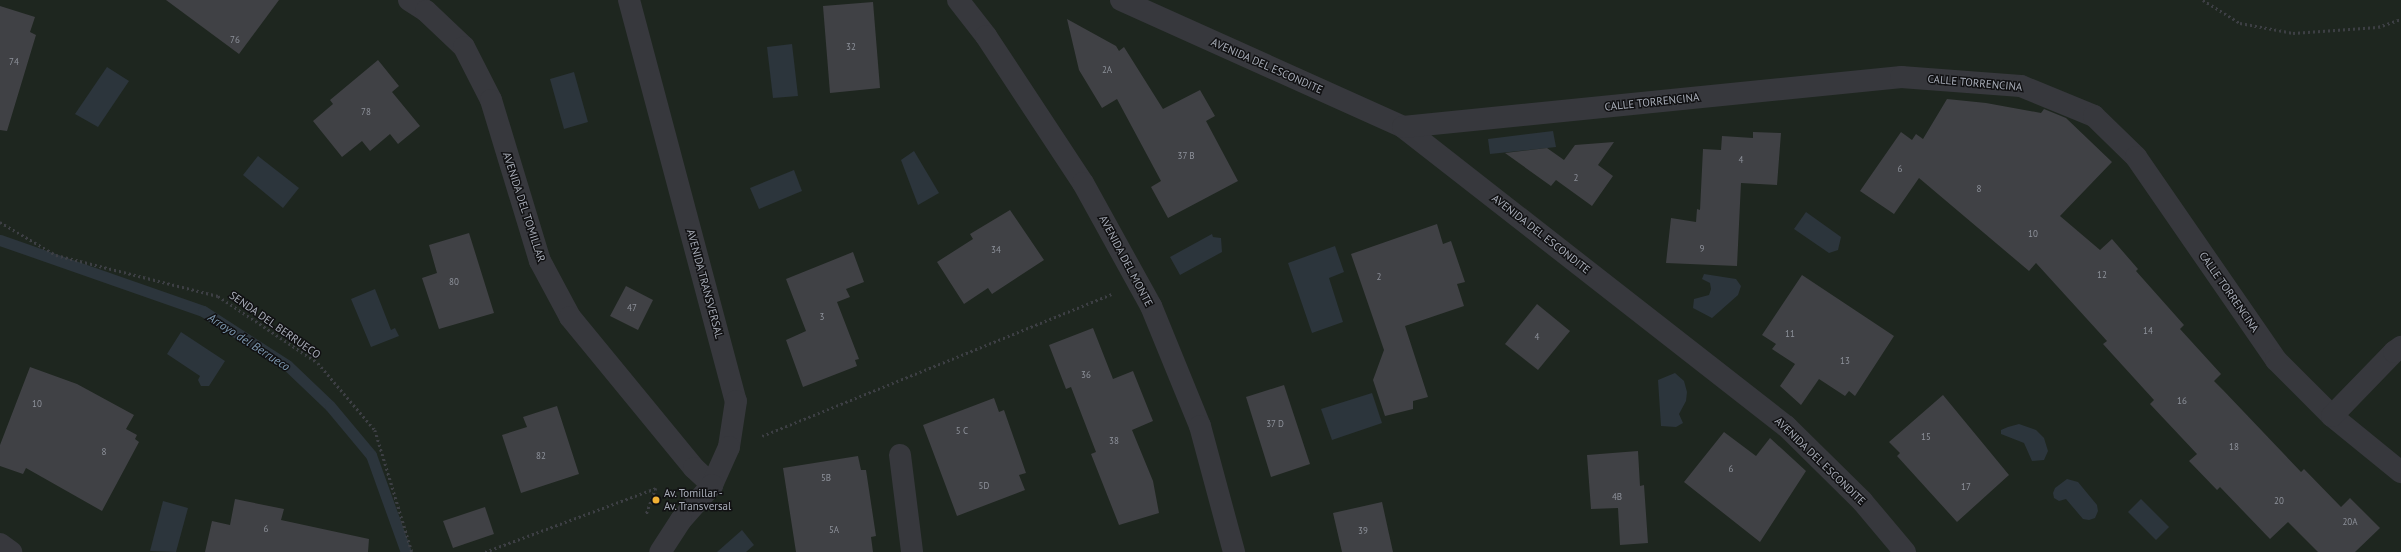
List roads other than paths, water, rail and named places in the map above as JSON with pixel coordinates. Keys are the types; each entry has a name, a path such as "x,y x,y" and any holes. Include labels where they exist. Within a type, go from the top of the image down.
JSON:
{"street":[{"name":"AVENIDA DEL TOMILLAR","path":"410,0 426,11 464,47 471,60 491,100 540,261 570,317 694,468 712,485"},
{"name":"AVENIDA TRANSVERSAL","path":"629,0 736,401 729,447 712,485 681,520 660,552"},
{"name":"AVENIDA DEL MONTE","path":"958,0 986,36 1083,183 1151,306 1200,426 1234,552"},
{"name":"AVENIDA DEL ESCONDITE","path":"1121,0 1403,127 1786,426 1862,501 1905,552"},
{"name":"CALLE TORRENCINA","path":"1403,127 1901,77 2022,86 2094,116 2136,157 2276,360 2332,416 2401,472"},
{"path":"2332,416 2394,352 2401,347"},
{"path":"900,455 912,552"},
{"path":"0,544 10,552"},
{"path":"0,550 10,552"}],"waterway":[{"name":"Arroyo del Berrueco","path":"0,240 203,311 287,365 330,406 371,455 406,552"}],"place":[{"name":"Av. Tomillar - Av. Transversal","path":"656,500"}]}
